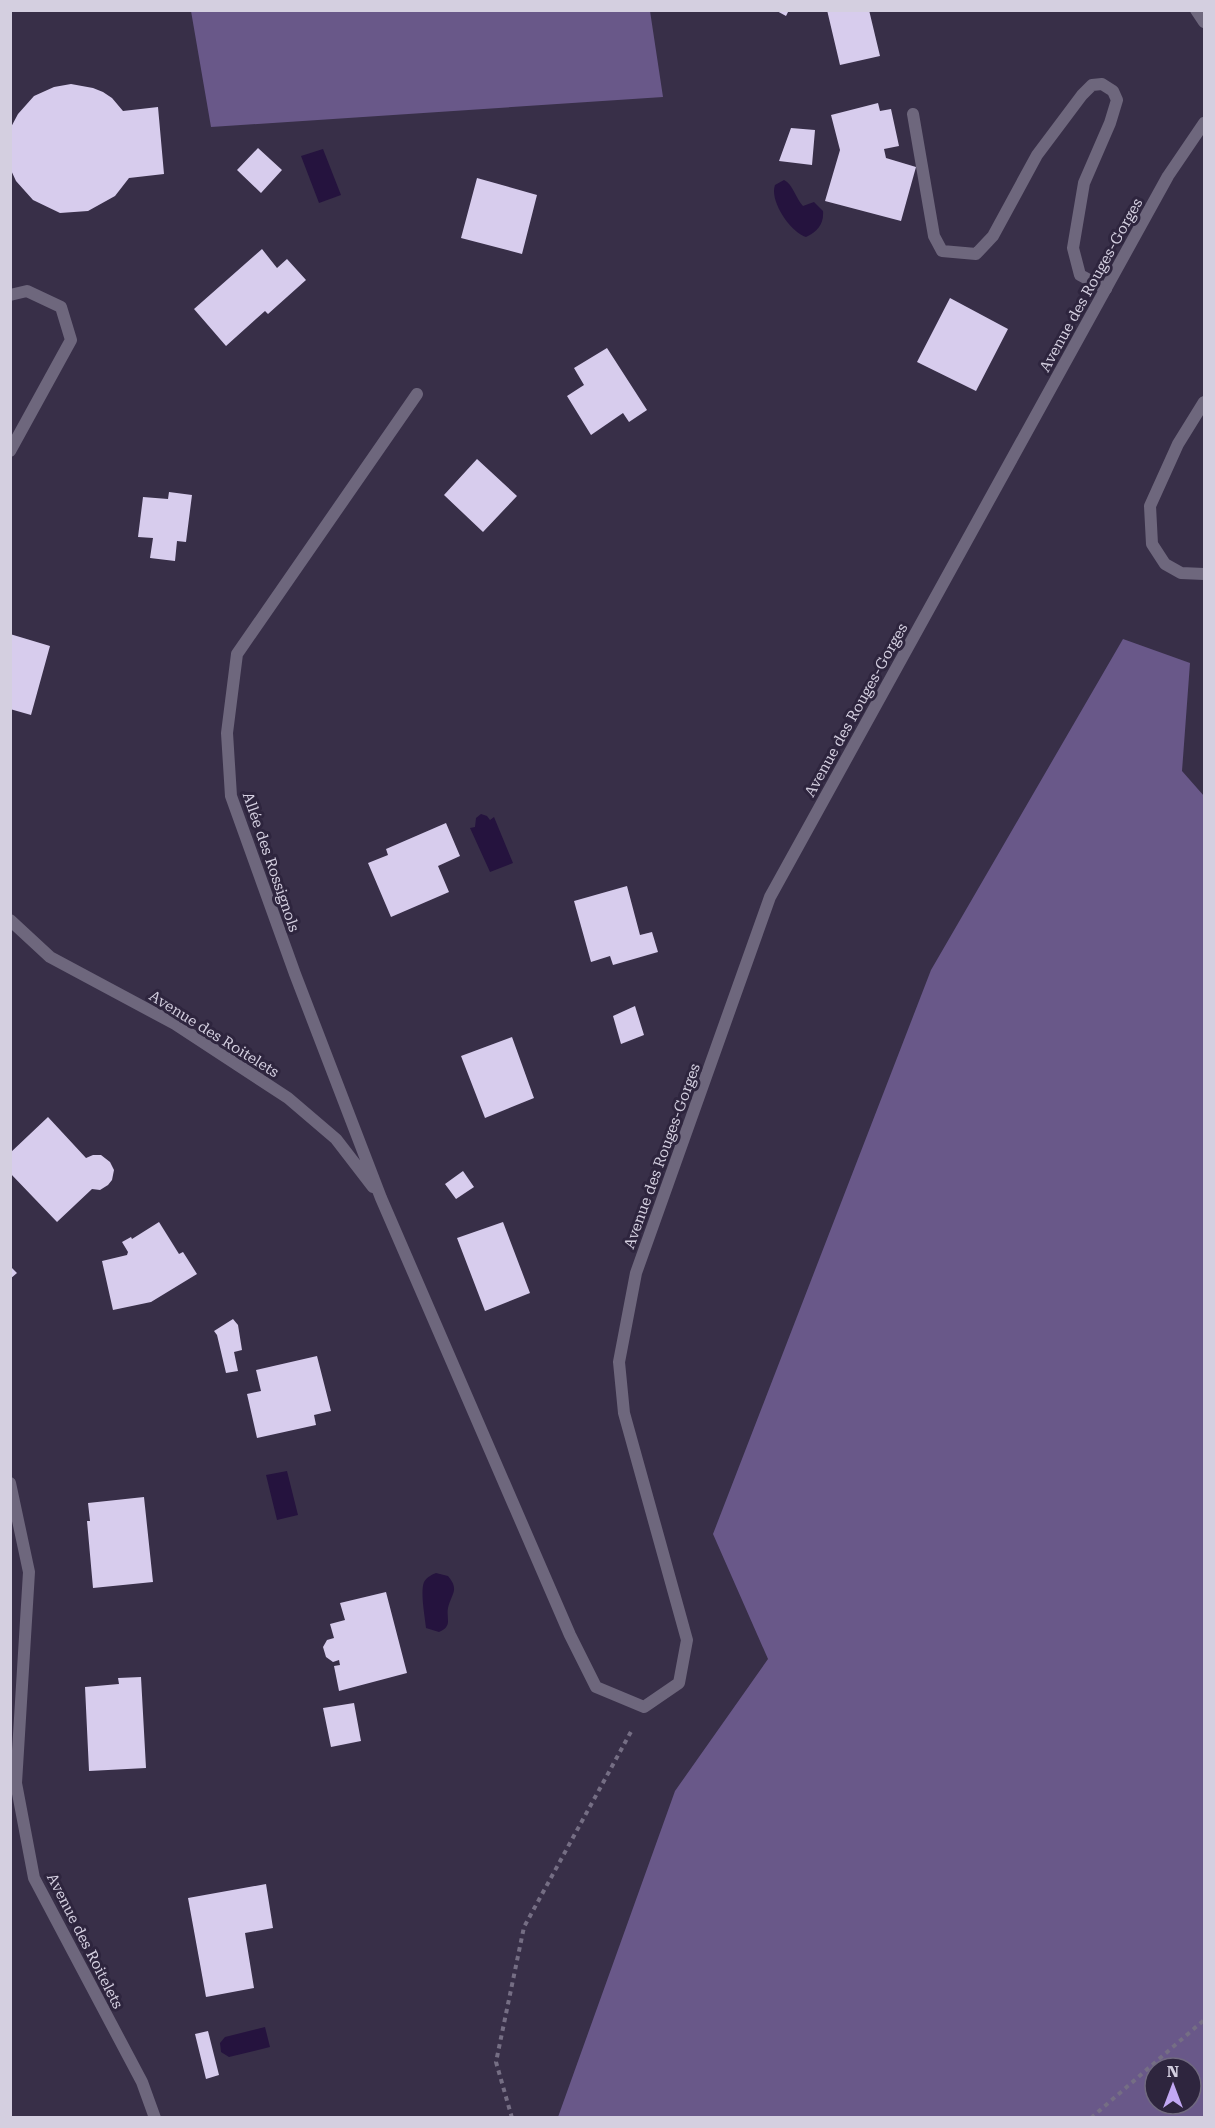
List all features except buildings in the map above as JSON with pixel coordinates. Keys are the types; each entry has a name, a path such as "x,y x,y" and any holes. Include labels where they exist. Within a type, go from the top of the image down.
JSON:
{"street":[{"path":"1196,10 1204,22"},
{"path":"913,114 934,236 942,251 976,254 993,236 1037,155 1082,95 1092,85 1102,84 1113,91 1117,100 1110,123 1084,183 1073,248 1080,275 1106,289"},
{"name":"Avenue des Rouges-Gorges","path":"644,1707 679,1683 687,1640 624,1413 619,1362 636,1273 770,897 1168,176 1204,123"},
{"path":"10,295 27,291 60,308 71,340 10,451"},
{"name":"Allée des Rossignols","path":"381,1198 295,974 231,796 227,733 237,654 417,394"},
{"path":"1204,402 1178,444 1150,506 1152,544 1165,564 1182,573 1204,574"},
{"name":"Avenue des Roitelets","path":"10,920 50,957 175,1024 288,1098 336,1139 381,1198"},
{"path":"381,1198 570,1635 596,1687 644,1707"},
{"name":"Avenue des Roitelets","path":"10,1483 29,1572 16,1783 34,1878 142,2082 155,2118"}],"path":[{"path":"512,2118 496,2062 524,1927 644,1707"},
{"path":"1091,2118 1204,2020"}],"shaded area":[{"path":"191,11 650,11 663,97 211,127"},
{"path":"323,149 341,195 319,203 301,156"},
{"path":"784,180 790,185 803,206 814,202 823,211 819,227 806,237 788,223 778,207 774,192 775,185"},
{"path":"1123,639 1190,663 1182,771 1204,796 1204,2117 558,2117 675,1791 768,1659 713,1534 931,970"},
{"path":"481,814 490,820 494,817 513,863 490,872 470,828 475,827 476,818"},
{"path":"287,1471 298,1515 277,1520 266,1475"},
{"path":"436,1573 448,1576 454,1589 448,1608 447,1625 439,1632 426,1628 423,1598 424,1582"},
{"path":"265,2027 270,2047 229,2057 221,2052 220,2043 225,2037"}]}
